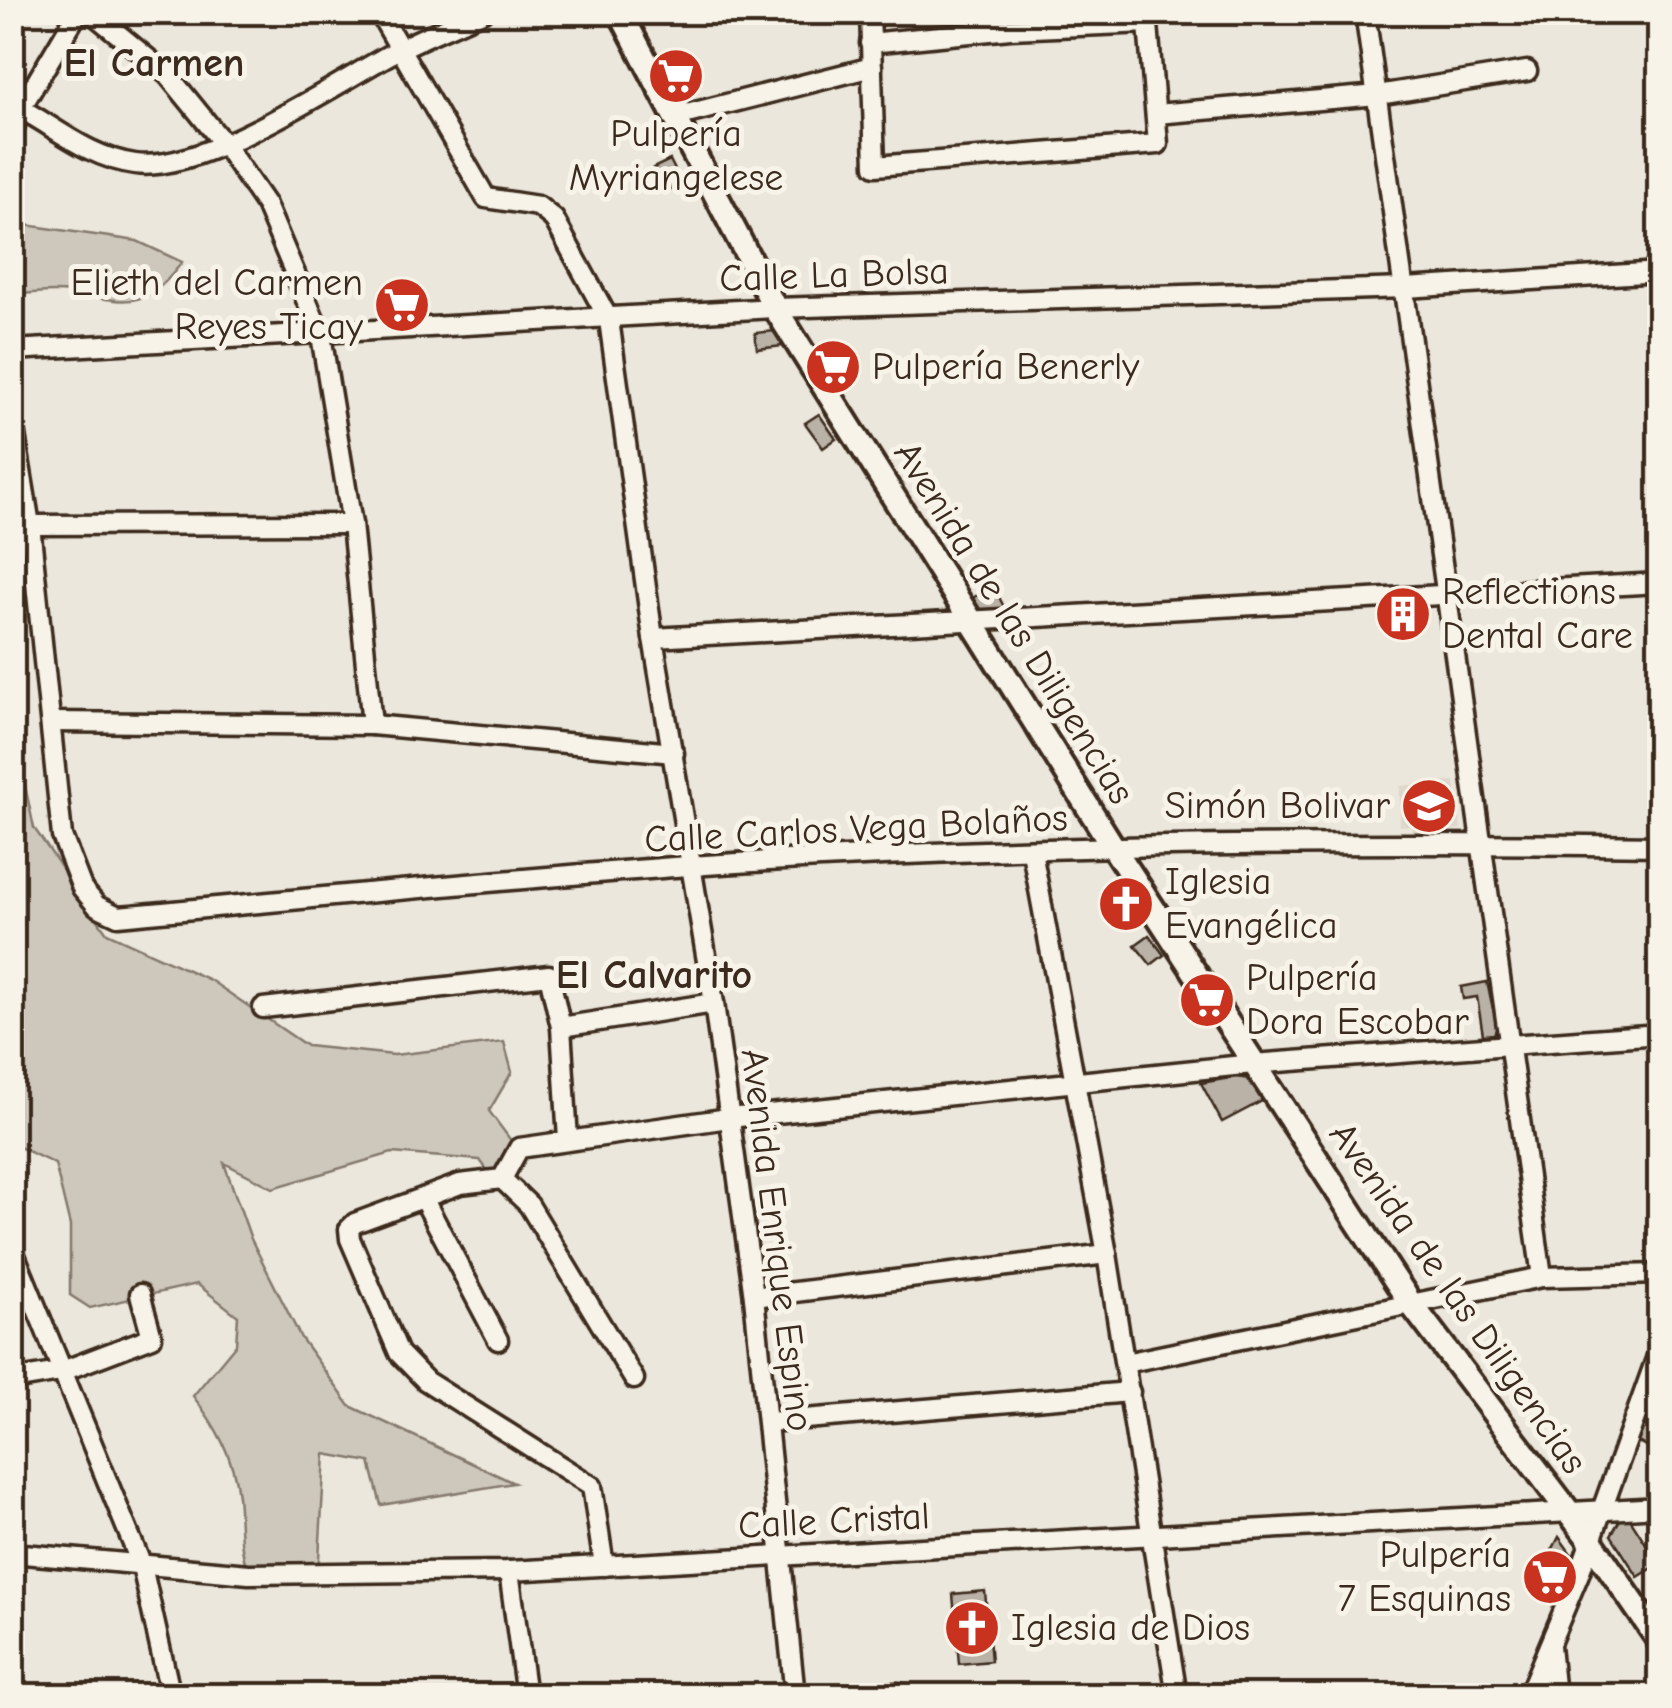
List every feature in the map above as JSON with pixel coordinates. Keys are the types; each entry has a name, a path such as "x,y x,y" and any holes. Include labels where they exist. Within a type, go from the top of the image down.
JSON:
{"street":[{"path":"12,134 17,106 78,12"},
{"path":"91,12 168,74 224,144 266,205 320,335 352,524 372,726"},
{"path":"379,12 486,198 538,206 554,219 609,320"},
{"path":"17,106 72,142 138,164 170,161 224,144 402,48 482,12"},
{"name":"Avenida de las Diligencias","path":"620,12 775,308 1115,850 1409,1301 1590,1540 1660,1642"},
{"path":"870,12 870,43 876,166 1158,144 1148,18 1009,21 870,43"},
{"path":"1365,12 1506,1044 1542,1277"},
{"path":"642,33 683,115 872,67"},
{"path":"1156,114 1378,95 1527,71"},
{"name":"Calle La Bolsa","path":"12,350 775,308 1404,288 1660,272"},
{"name":"Avenida Enrique Espino","path":"609,320 654,638 714,1003 754,1297 770,1422 778,1556 795,1696"},
{"path":"12,416 30,525 51,722 372,726 674,753"},
{"path":"30,525 352,524"},
{"path":"654,638 1660,583"},
{"name":"Calle Carlos Vega Bolaños","path":"51,722 62,836 72,865 97,906 118,916 691,866 1115,850 1480,843 1660,846"},
{"path":"1032,852 1107,1254 1177,1696"},
{"path":"263,1008 545,974 553,979 561,1026 568,1140"},
{"path":"561,1026 714,1003"},
{"path":"502,1179 518,1148 729,1118 1253,1064 1660,1034"},
{"path":"502,1179 460,1184 349,1228 399,1353 426,1382 592,1486 604,1566"},
{"path":"502,1179 529,1205 634,1379"},
{"path":"423,1198 498,1340"},
{"path":"12,1248 142,1566 169,1688"},
{"path":"754,1297 1107,1254"},
{"path":"1125,1362 1409,1301 1542,1277 1660,1274"},
{"path":"12,1380 60,1372 152,1337 140,1294"},
{"path":"1528,1696 1660,1348"},
{"path":"770,1422 1130,1392"},
{"name":"Calle Cristal","path":"12,1553 142,1566 318,1576 509,1571 1660,1508"},
{"path":"509,1571 526,1696"},
{"path":"1550,1644 1555,1696"},
{"path":"842,1696 898,1693"}],"shaded area":[{"path":"12,223 137,241 182,262 156,290 132,300 62,292 13,294"},
{"path":"12,607 23,624 14,734 34,828 107,933 210,980 307,1046 394,1055 504,1042 512,1072 489,1111 515,1146 492,1177 480,1160 392,1153 273,1188 224,1163 251,1239 301,1338 350,1406 514,1483 381,1505 370,1462 325,1454 318,1576 249,1574 241,1545 233,1468 216,1431 193,1396 236,1344 238,1316 197,1284 90,1308 70,1295 70,1226 55,1164 13,1144"},
{"name":"Simón Bolivar","path":"1455,781 1461,829 1413,831 1412,825 1400,826 1400,786"}],"building":[{"name":"Pulpería Myriangelese","path":"677,56 692,88 675,96 660,64"},
{"path":"670,160 682,184 664,192 653,168"},
{"path":"775,331 783,346 757,349 755,333"},
{"name":"Pulpería Benerly","path":"834,353 846,374 833,381 821,360"},
{"path":"819,414 836,439 823,448 805,423"},
{"path":"994,587 1008,615 980,613 972,598"},
{"name":"Reflections Dental Care","path":"1412,605 1414,621 1394,623 1392,607"},
{"name":"Iglesia Evangélica","path":"1126,893 1136,908 1126,915 1115,900"},
{"path":"1149,935 1164,955 1151,965 1135,945"},
{"path":"1487,982 1497,1027 1494,1034 1483,1035 1477,997 1463,999 1461,987"},
{"path":"1236,1077 1250,1079 1262,1101 1222,1122 1201,1083"},
{"path":"1640,1423 1656,1431 1648,1447 1632,1439"},
{"path":"1625,1511 1659,1564 1638,1577 1611,1535"},
{"path":"1559,1537 1572,1555 1564,1570 1546,1562"},
{"name":"Pulpería 7 Esquinas","path":"1546,1562 1564,1570 1553,1591 1536,1583"},
{"name":"Iglesia de Dios","path":"985,1591 991,1661 959,1664 953,1594"}],"place":[{"name":"Pulpería Myriangelese","path":"676,76"},
{"name":"Elieth del Carmen Reyes Ticay","path":"402,305"},
{"name":"Pulpería Benerly","path":"833,367"},
{"name":"Reflections Dental Care","path":"1403,614"},
{"name":"Simón Bolivar","path":"1429,806"},
{"name":"Iglesia Evangélica","path":"1126,904"},
{"name":"Pulpería Dora Escobar","path":"1207,1000"},
{"name":"Pulpería 7 Esquinas","path":"1550,1577"},
{"name":"Iglesia de Dios","path":"972,1628"}],"district":[{"name":"El Carmen","path":"154,63"},
{"name":"El Calvarito","path":"654,975"}]}
